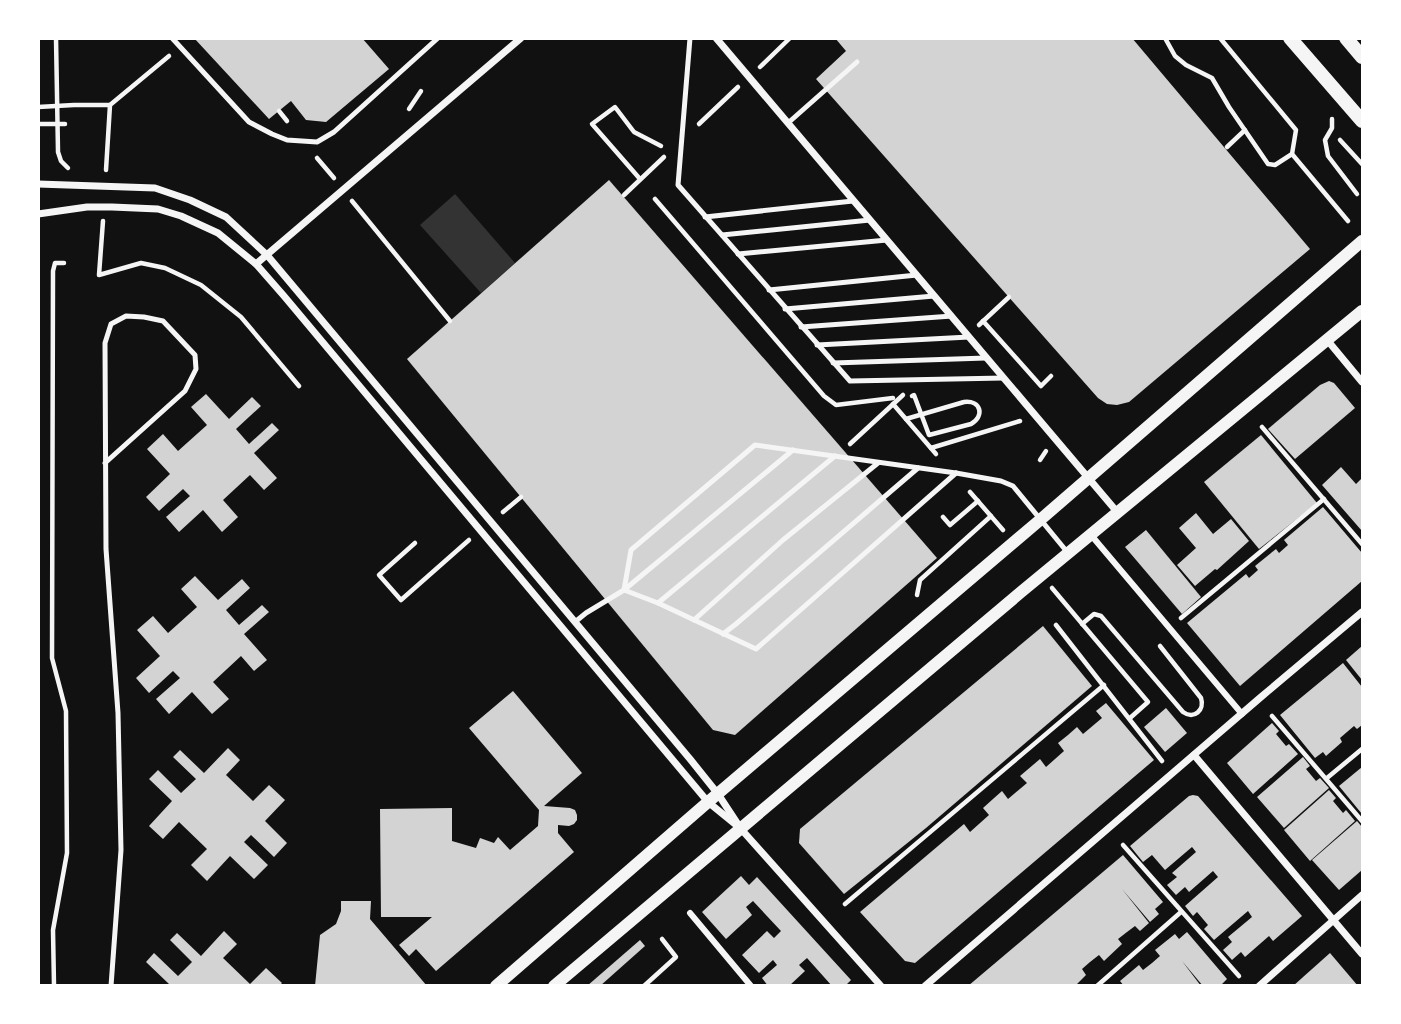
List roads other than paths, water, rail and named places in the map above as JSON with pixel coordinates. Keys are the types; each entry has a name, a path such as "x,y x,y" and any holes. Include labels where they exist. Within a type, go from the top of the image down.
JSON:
{"main road":[{"path":"1290,38 1363,121"},
{"path":"1346,38 1363,57"}],"street":[{"path":"256,264 521,38"},
{"path":"716,38 1118,513"},
{"path":"38,184 155,188 190,200 226,217 268,255 575,622 713,798 741,829"},
{"path":"38,214 87,207 158,209 218,233 256,264 713,798 881,985"},
{"path":"496,985 1363,241"},
{"path":"554,985 1068,553 1363,311"},
{"path":"1328,341 1363,382"},
{"path":"1091,535 1242,713"},
{"path":"925,985 1363,612"},
{"path":"1194,755 1363,954"},
{"path":"1259,985 1363,895"},
{"path":"690,913 751,985"}],"lane":[{"path":"172,38 249,122 287,141 317,142 334,132 438,38"},
{"path":"690,38 678,181 680,187 850,381 1004,378"},
{"path":"788,123 856,62"},
{"path":"705,217 853,201"},
{"path":"722,235 870,220"},
{"path":"738,254 887,240"},
{"path":"769,290 917,275"},
{"path":"785,309 934,296"},
{"path":"105,463 186,391 196,369 195,355 163,321 126,316 111,324 105,343 105,463 106,549 118,713 121,850 111,985"},
{"path":"801,327 951,316"},
{"path":"817,345 969,337"},
{"path":"834,363 986,358"},
{"path":"624,590 631,550 755,445 1001,481 1013,486 1068,553"},
{"path":"575,622 624,590 793,450"},
{"path":"658,603 835,456"},
{"path":"694,620 783,540 878,463"},
{"path":"723,634 918,468"},
{"path":"624,590 756,649 956,473"}]}
